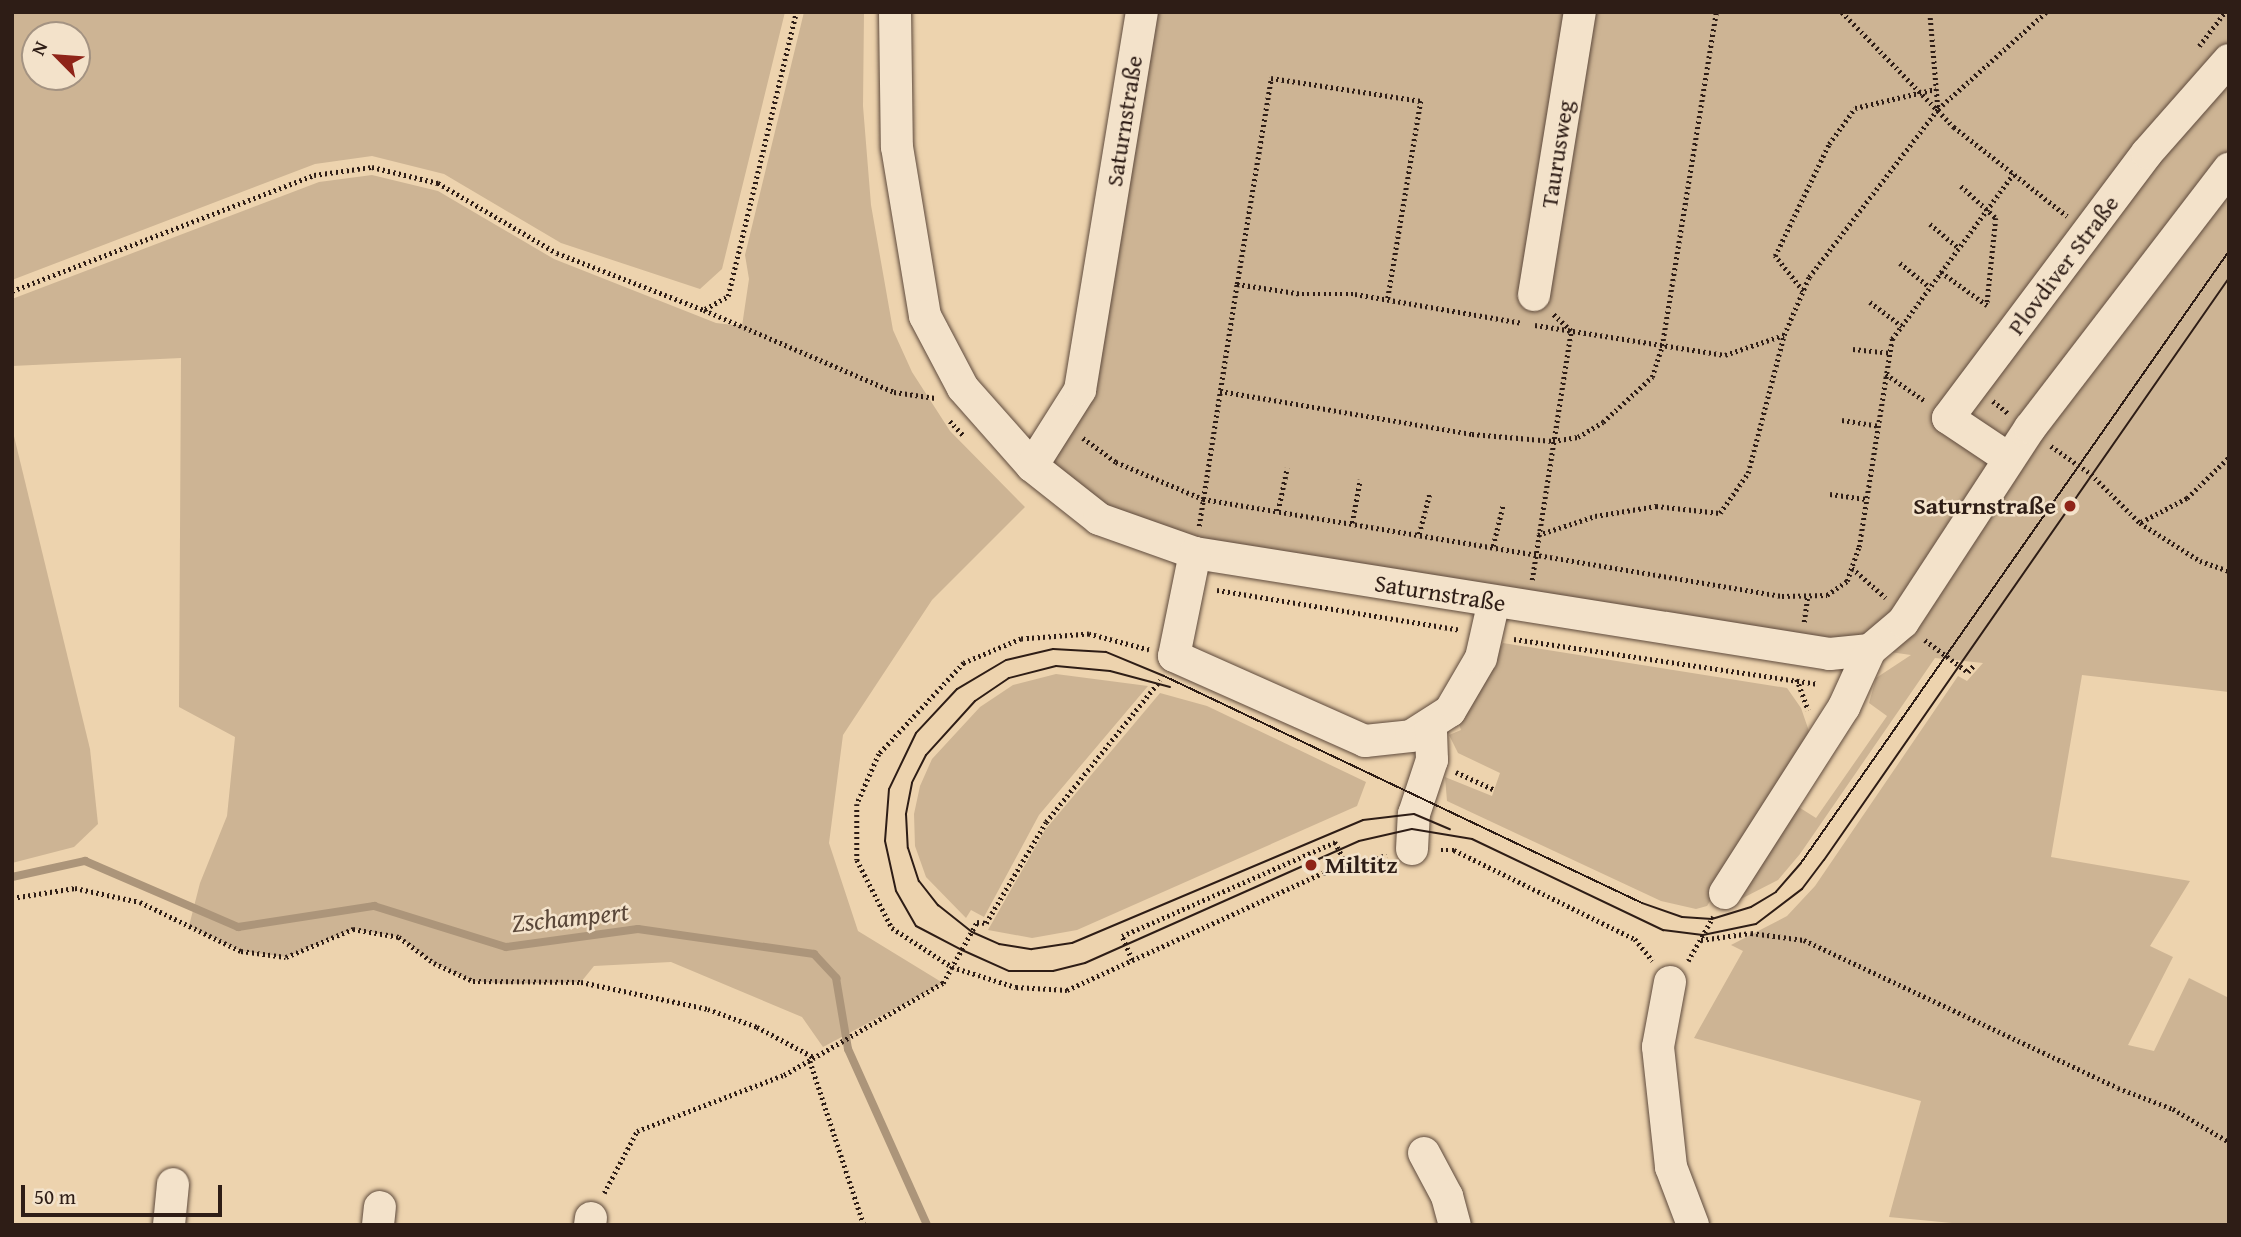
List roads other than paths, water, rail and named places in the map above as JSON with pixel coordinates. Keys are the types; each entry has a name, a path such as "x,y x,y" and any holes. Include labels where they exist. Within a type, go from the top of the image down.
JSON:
{"street":[{"name":"Saturnstraße","path":"895,12 897,147 925,316 963,388 1032,466 1099,519 1195,553 1830,654 1870,650"},
{"name":"Saturnstraße","path":"897,147 913,12"},
{"name":"Saturnstraße","path":"1032,466 1063,422 1080,390 1142,12"},
{"name":"Taurusweg","path":"1534,295 1580,12"},
{"name":"Plovdiver Straße","path":"2008,458 1948,418 2147,153 2229,61"},
{"path":"1724,893 1838,716 1870,650 1912,629 2008,458 2041,437 2229,169"},
{"path":"1195,553 1174,656 1365,741 1389,741 1431,726 1450,711 1481,657 1494,601"},
{"path":"1412,849 1414,814 1432,760 1431,726"},
{"path":"1670,982 1658,1047 1671,1167 1693,1225"},
{"path":"1424,1153 1447,1196 1455,1225"},
{"path":"169,1225 173,1184"}],"waterway":[{"name":"Zschampert","path":"12,877 85,861 238,927 374,906 506,947 638,929 814,954 836,978 848,1049 927,1225"}],"tram line":[{"path":"2229,251 1801,863 1776,892 1751,907 1712,919 1682,917 1642,903 1164,676 1106,652 1053,649 1006,660 957,689 916,733 889,789 885,841 896,891 916,926 962,950 1009,971 1053,971 1085,963 1359,841 1412,829 1472,839 1663,930 1703,935 1756,924 1802,889 1824,860 2229,278"},
{"path":"1170,687 1110,671 1056,666 1009,678 975,701 926,755 912,783 906,814 908,848 919,881 938,905 972,932 999,944 1032,949 1072,943 1363,820 1414,814 1450,829"}],"place":[{"name":"Saturnstraße","path":"2070,506"},
{"name":"Miltitz","path":"1311,865"}]}
